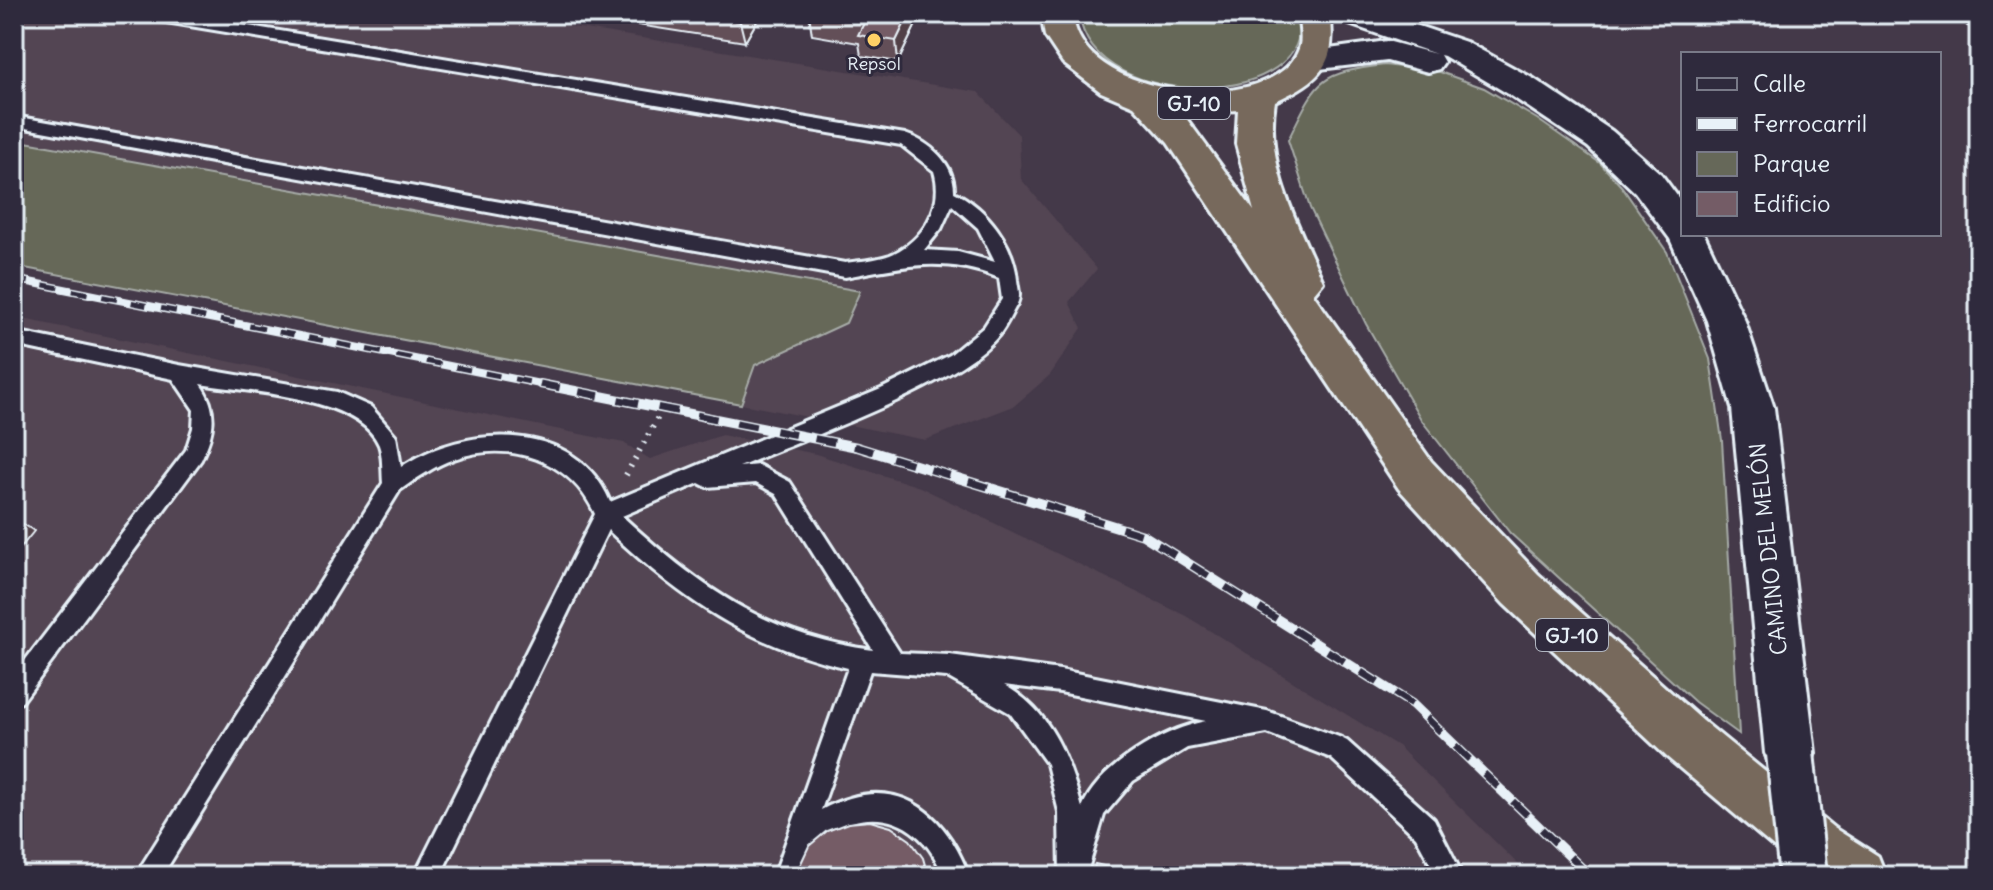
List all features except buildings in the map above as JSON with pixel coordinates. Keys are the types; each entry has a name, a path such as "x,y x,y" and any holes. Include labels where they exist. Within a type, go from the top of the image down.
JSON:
{"highway":[{"path":"1311,60 1320,31 1314,14"},
{"name":"GJ-10","path":"1056,17 1069,52 1108,83 1147,98 1214,105 1258,97 1292,80 1311,60"},
{"name":"GJ-10","path":"1258,97 1253,113 1254,155 1329,352"},
{"name":"GJ-10","path":"1147,98 1181,134 1415,475 1521,589 1685,739 1815,847 1858,876"}],"street":[{"name":"CAMINO DEL MELÓN","path":"1351,14 1455,49 1522,87 1600,139 1648,183 1681,228"},
{"name":"CAMINO DEL MELÓN","path":"1311,60 1387,51 1522,87"},
{"name":"CAMINO DEL MELÓN","path":"1686,236 1726,321 1753,408 1803,876"}],"lane":[{"path":"148,14 905,140 930,156 943,174 946,195 924,243 897,260"},
{"path":"14,121 845,270 938,255 966,257 1009,275"},
{"path":"427,876 605,514 888,395 957,360 991,332 1011,299 1009,275 1000,247 969,204 946,195"},
{"path":"14,338 179,373 330,398 364,413 389,442 393,484"},
{"path":"14,694 194,454 205,426 204,402 179,373"},
{"path":"148,876 393,484 435,457 476,444 516,443 551,453 571,467 594,487 605,514 663,569 727,616 789,643 862,661 950,666 1060,681 1267,722 1339,749 1425,828 1450,876"},
{"path":"686,480 758,474 783,488 894,664"},
{"path":"787,876 862,661"},
{"path":"950,666 1018,705 1057,759 1071,812 1073,876"},
{"path":"1073,876 1094,808 1125,773 1183,737 1267,722"},
{"path":"799,839 847,810 876,805 914,814 936,832 950,853 956,876"}],"path":[{"path":"605,514 658,417"}],"shaded area":[{"path":"14,14 493,14 978,92 1019,135 1021,179 1097,269 1069,302 1082,328 1050,375 1014,406 925,440 741,404 755,365 846,323 859,291 14,139"},
{"path":"14,317 624,443 650,459 722,435 816,454 920,487 1186,616 1398,746 1530,876 14,876"}],"green space":[{"path":"1079,14 1297,14 1296,45 1276,68 1244,82 1203,88 1161,84 1123,71 1093,48"},
{"path":"1385,65 1440,72 1484,88 1537,119 1600,163 1622,187 1667,252 1710,359 1722,440 1739,734 1695,702 1510,533 1422,421 1366,324 1310,208 1288,140 1306,105 1322,83 1345,72"},
{"path":"14,140 860,291 846,323 755,365 741,404 14,266"}],"railway":[{"path":"14,279 550,386"},
{"path":"540,384 857,447 1143,535 1412,704 1590,876"}],"place":[{"name":"Repsol","path":"874,40"}]}
